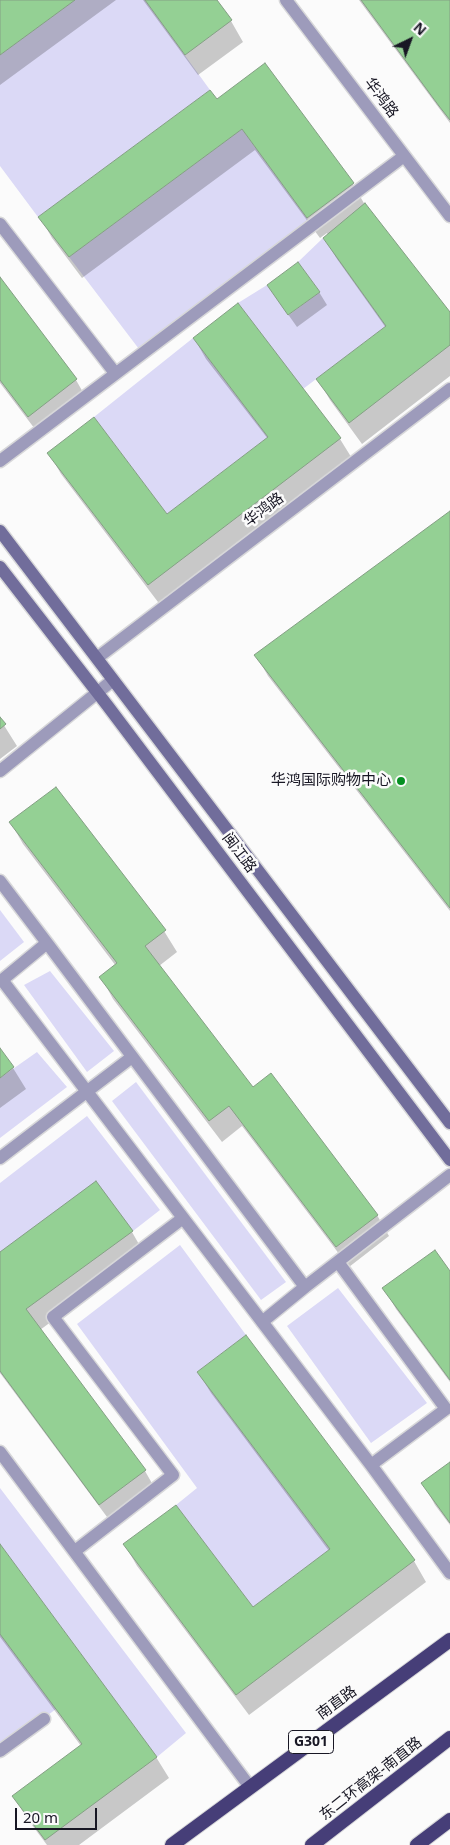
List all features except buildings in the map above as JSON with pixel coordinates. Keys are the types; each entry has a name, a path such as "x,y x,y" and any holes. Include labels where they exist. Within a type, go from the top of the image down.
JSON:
{"highway":[{"name":"南直路","path":"172,1845 450,1640"},
{"name":"东二环高架-南直路","path":"312,1845 450,1738"},
{"path":"417,1845 450,1820"}],"main road":[{"name":"闽江路","path":"0,531 450,1123"},
{"name":"闽江路","path":"0,566 450,1160"}],"street":[{"name":"华鸿路","path":"286,0 450,216"},
{"path":"0,461 404,156"},
{"path":"0,224 115,373"},
{"name":"华鸿路","path":"97,658 450,389"},
{"path":"0,770 114,680"},
{"path":"0,880 304,1287"},
{"path":"47,943 2,980 371,1465 450,1573"},
{"path":"0,1158 132,1057"},
{"path":"262,1322 304,1287 450,1175"},
{"path":"75,1551 173,1474 53,1317 183,1218"},
{"path":"338,1262 446,1408 371,1465"},
{"path":"0,1452 250,1787"},
{"path":"0,1751 44,1719"}],"shaded area":[{"path":"75,0 145,0 210,90 38,217 0,166 0,55"},
{"path":"242,129 312,225 142,353 69,257"},
{"path":"323,238 386,326 303,389 238,303 267,285 289,315 320,292 298,262"},
{"path":"193,338 268,437 167,514 94,417"},
{"path":"0,910 24,942 0,961"},
{"path":"50,971 114,1051 87,1072 24,985"},
{"path":"37,1052 67,1087 0,1138 0,1078"},
{"path":"136,1082 286,1282 261,1300 112,1101"},
{"path":"87,1116 160,1210 133,1231 0,1252 0,1183"},
{"path":"180,1245 246,1335 197,1372 330,1549 253,1607 176,1505 197,1488 77,1324"},
{"path":"338,1288 427,1403 371,1443 287,1326"},
{"path":"0,1488 186,1733 157,1757 0,1544"},
{"path":"0,1634 56,1709 0,1751"}],"place":[{"name":"华鸿国际购物中心","path":"401,781"}]}
